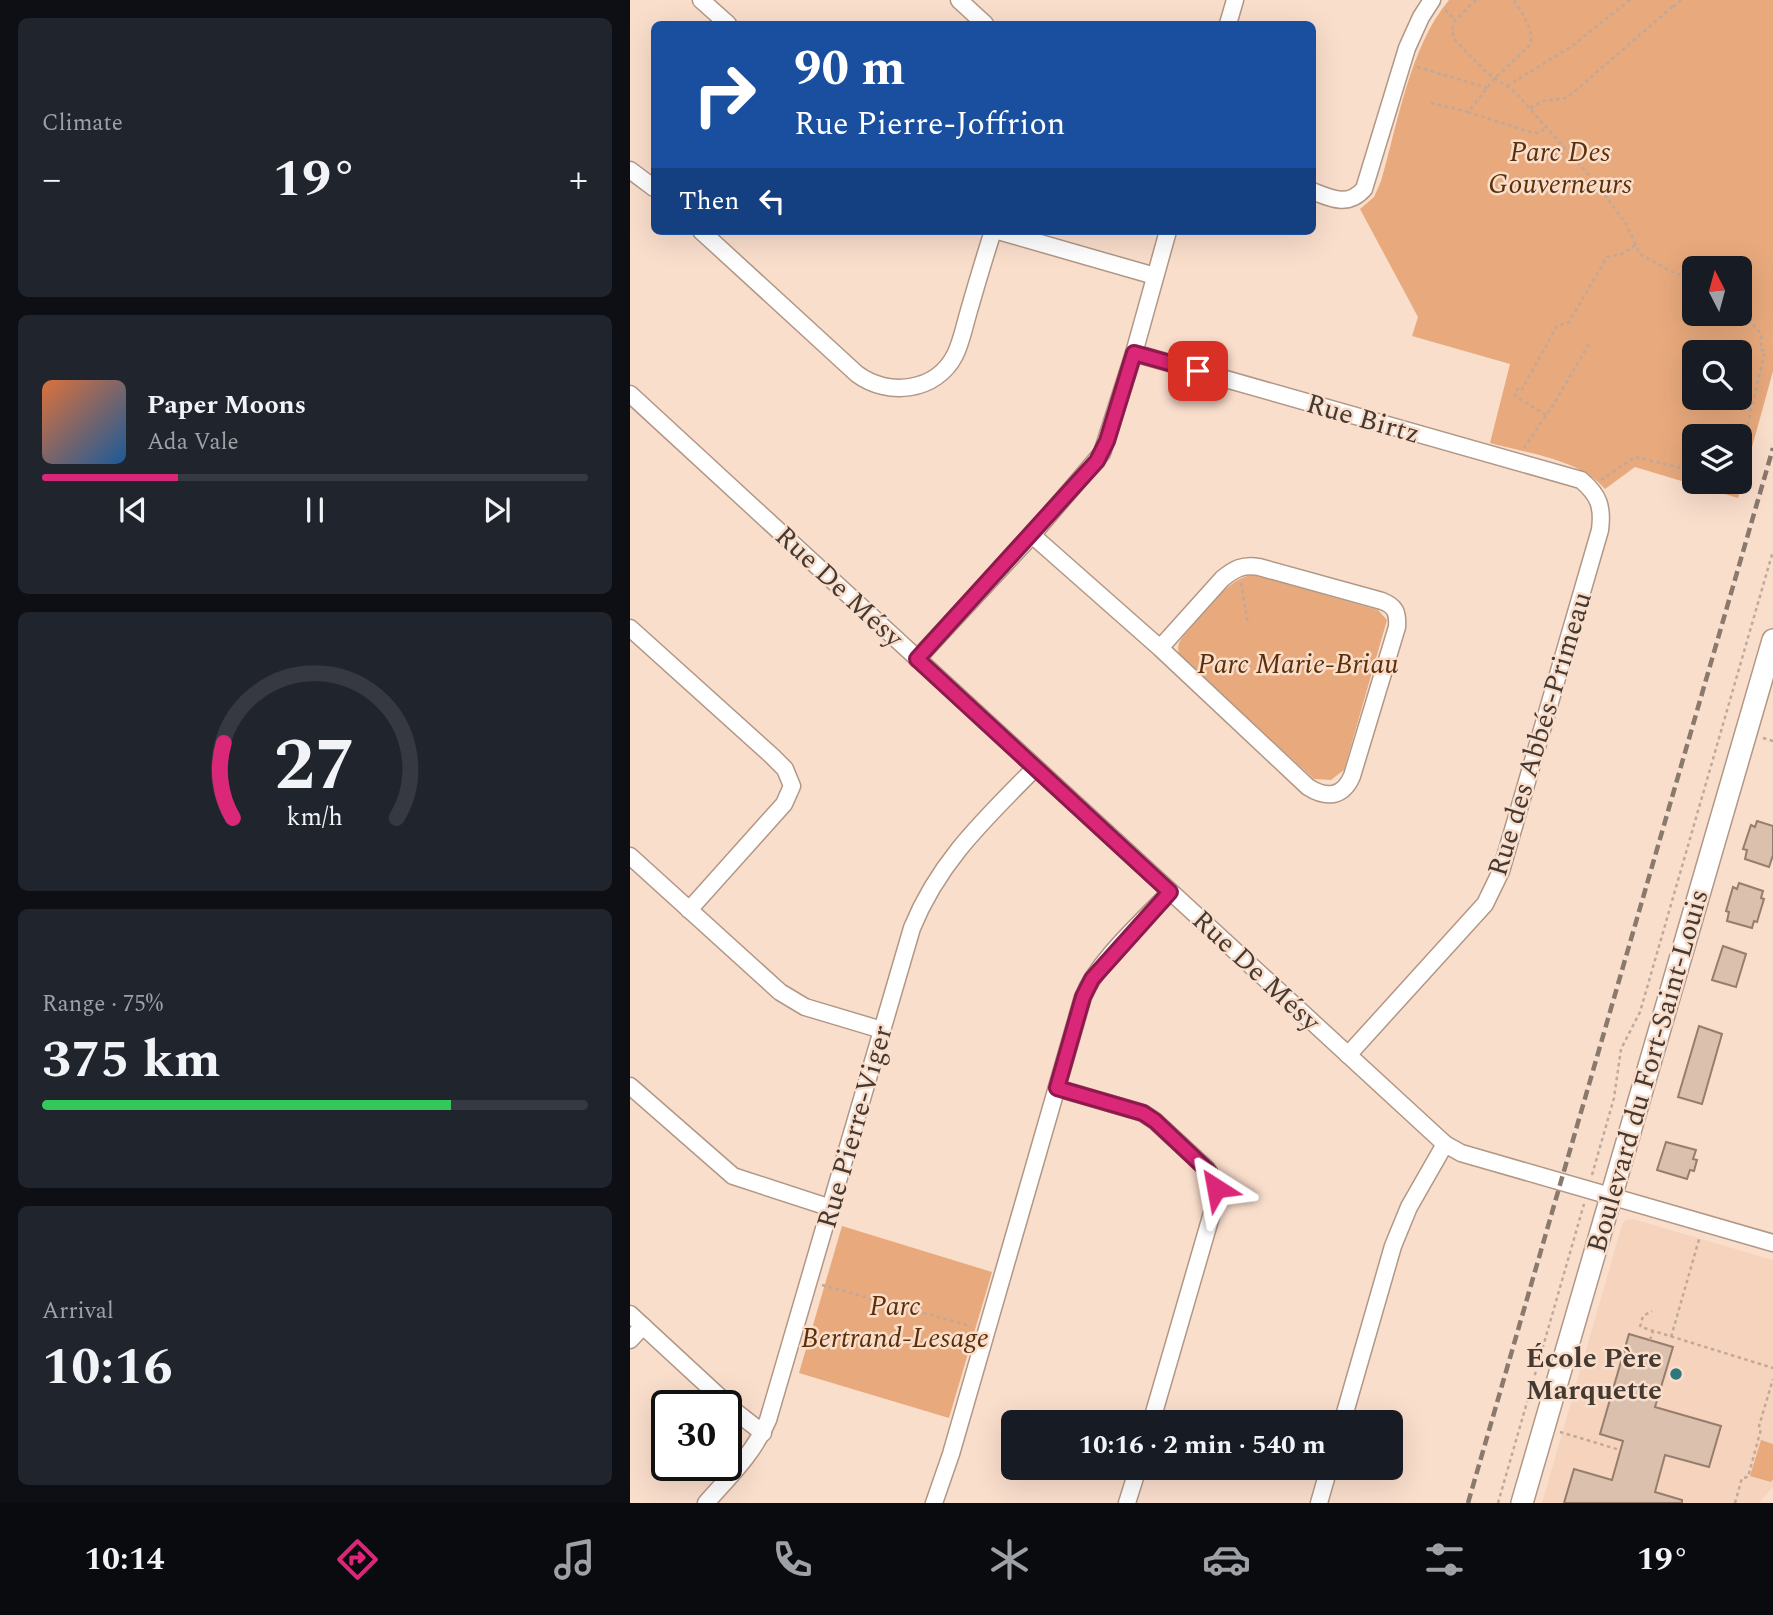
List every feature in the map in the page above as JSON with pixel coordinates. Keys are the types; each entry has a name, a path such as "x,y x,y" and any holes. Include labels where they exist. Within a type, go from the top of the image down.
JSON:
{"street":[{"path":"701,0 725,21"},
{"path":"958,0 982,21"},
{"path":"1229,21 1235,0"},
{"path":"1316,193 1336,201 1345,201 1359,195 1364,189 1407,48 1421,17 1437,3"},
{"path":"630,170 651,186"},
{"path":"705,235 857,374 873,384 902,388 932,379 954,357 994,235"},
{"path":"1009,235 1155,276"},
{"path":"917,659 1032,535 1102,453 1134,353 1167,235"},
{"name":"Rue Birtz","path":"1134,353 1594,485"},
{"name":"Rue De Mésy","path":"630,394 1445,1144 1461,1153 1773,1243"},
{"name":"Rue des Abbés-Primeau","path":"1348,1055 1485,904 1501,872 1600,530 1602,513 1594,485"},
{"path":"1032,535 1160,648 1308,787 1327,795 1344,789 1352,776 1397,627 1397,618 1391,605 1382,601 1259,567 1244,566 1222,579 1160,648"},
{"path":"630,628 772,756 785,769 792,786 784,804 690,910"},
{"name":"Boulevard du Fort-Saint-Louis","path":"1522,1503 1773,640"},
{"name":"Rue Pierre-Viger","path":"706,1503 746,1459 763,1433 786,1365 912,928 933,884 958,849 1035,768"},
{"path":"630,856 792,1000 805,1007 882,1030"},
{"path":"934,1503 948,1463 1083,997 1092,979 1170,892"},
{"path":"630,1086 733,1177 831,1208"},
{"path":"1057,1088 1150,1117 1213,1177 1216,1188 1212,1213 1155,1410"},
{"path":"1346,1410 1393,1246 1409,1207 1445,1144"},
{"path":"630,1314 736,1412 763,1433"},
{"path":"630,1340 643,1326"},
{"path":"1128,1503 1135,1480"},
{"path":"1319,1503 1326,1480"}],"path":[{"path":"1476,0 1455,20 1452,29 1454,39 1486,72 1516,92 1596,183 1625,222 1640,254 1682,274"},
{"path":"1468,113 1495,78 1530,45 1530,30 1514,0"},
{"path":"1507,86 1572,46 1630,0"},
{"path":"1530,108 1543,101 1567,98 1681,0"},
{"path":"1437,3 1455,20"},
{"path":"1412,66 1488,88"},
{"path":"1431,103 1530,132 1539,133 1547,127"},
{"path":"1546,415 1515,396 1517,389 1521,391 1557,326 1569,322 1607,257 1622,254 1637,244"},
{"path":"1748,424 1765,351 1761,350 1762,334 1752,322"},
{"path":"1522,454 1525,445 1590,342"},
{"path":"1594,485 1635,457 1682,468"},
{"name":"Boulevard du Fort-Saint-Louis","path":"1592,1177 1614,1098 1621,1049 1640,1012 1773,551"},
{"path":"1241,580 1248,624"},
{"path":"1761,737 1773,741"},
{"name":"Boulevard du Fort-Saint-Louis","path":"1498,1503 1584,1204"},
{"path":"1671,1337 1700,1236"},
{"path":"822,1285 977,1328"},
{"path":"1652,1311 1643,1316 1642,1327 1773,1368"},
{"path":"1650,1340 1653,1332"},
{"path":"1735,1503 1742,1478 1748,1477 1773,1379"},
{"path":"1544,1427 1620,1450"}],"shaded area":[{"name":"École Père Marquette","path":"1633,1219 1773,1260 1773,1487 1759,1503 1542,1503 1622,1225 1626,1220"}],"green space":[{"name":"Parc Des Gouverneurs","path":"1449,0 1773,0 1773,371 1752,447 1752,424 1682,424 1682,481 1635,467 1605,489 1582,471 1567,464 1490,443 1510,364 1412,336 1418,317 1360,209 1374,197 1381,181 1407,86 1424,40"},
{"name":"Parc Marie-Briau","path":"1253,575 1378,610 1387,620 1344,770 1331,780 1314,779 1181,658 1178,647 1180,640 1214,600 1233,583"},
{"name":"Parc Bertrand-Lesage","path":"842,1226 992,1272 949,1418 799,1373"},
{"path":"1761,1440 1773,1444 1771,1482 1750,1476"}],"building":[{"path":"1757,821 1773,826 1773,855 1769,867 1745,859 1747,850 1743,849 1751,825 1755,827"},
{"path":"1739,883 1763,891 1761,898 1764,899 1757,922 1754,921 1752,928 1727,921 1729,912 1726,911 1733,887 1737,889"},
{"path":"1723,946 1746,954 1736,987 1712,980"},
{"path":"1699,1026 1722,1034 1702,1104 1678,1097"},
{"path":"1666,1142 1696,1150 1693,1159 1697,1160 1694,1171 1690,1170 1687,1179 1657,1170"},
{"path":"1629,1334 1673,1347 1655,1407 1721,1426 1709,1467 1665,1455 1655,1492 1682,1500 1682,1503 1564,1503 1574,1469 1612,1480 1623,1441 1600,1434"}],"railway":[{"path":"1468,1503 1773,448"}],"place":[{"name":"École Père Marquette","path":"1676,1374"}],"route":[{"path":"1198,371 1134,353 1107,441 1097,461 917,659 1170,892 1092,979 1083,997 1057,1088 1150,1117 1207,1170 1213,1177 1216,1188"}]}
